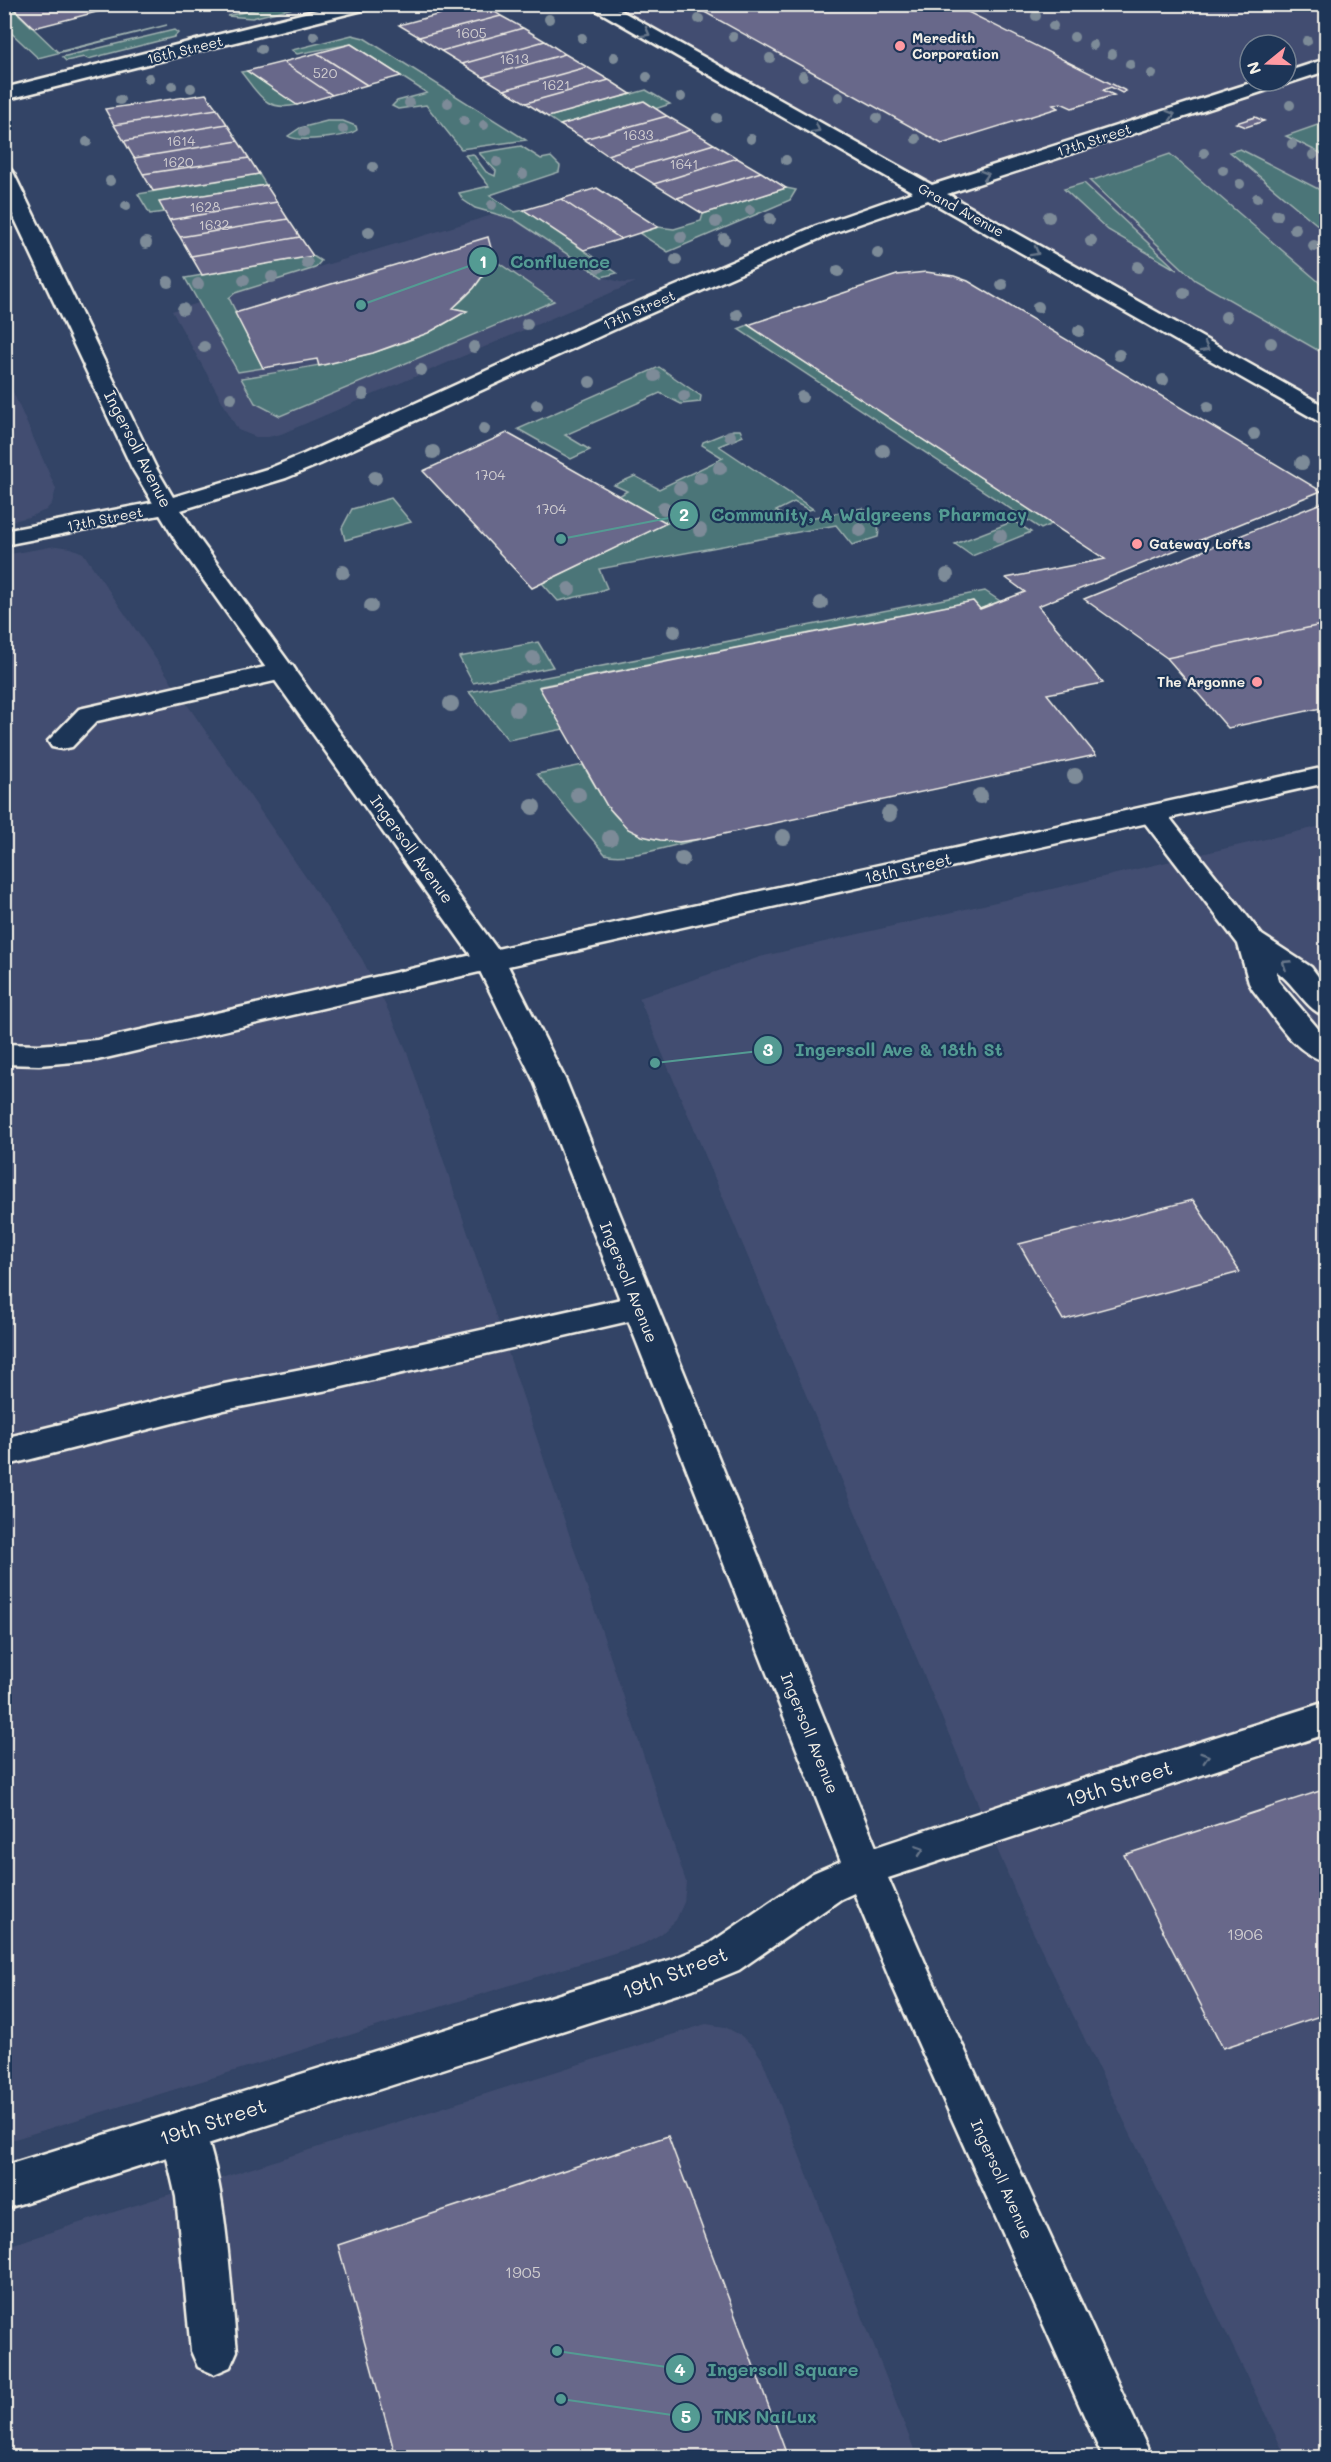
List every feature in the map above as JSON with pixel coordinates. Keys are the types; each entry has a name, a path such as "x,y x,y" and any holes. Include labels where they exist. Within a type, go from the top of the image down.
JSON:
{"main road":[{"name":"16th Street","path":"4,94 364,4"},
{"name":"Grand Avenue","path":"595,4 1326,416"},
{"path":"1298,74 1326,65"},
{"name":"17th Street","path":"4,538 166,507 278,473 744,263 823,230 929,193 1239,93"},
{"name":"Ingersoll Avenue","path":"4,174 144,468 166,507 490,960 550,1081 864,1869 912,1982 1128,2457"},
{"path":"62,741 88,715 283,671"},
{"name":"18th Street","path":"4,1054 39,1055 97,1050 1326,774"},
{"path":"1152,814 1252,942 1300,974 1326,1006"},
{"path":"1252,942 1264,983 1312,1043 1326,1051"},
{"path":"4,1452 224,1398 333,1376 639,1307"},
{"name":"19th Street","path":"4,2188 678,1976 724,1957 827,1886 864,1869 1029,1813 1326,1718"},
{"path":"183,2132 198,2197 214,2351"}],"shaded area":[{"name":"Meredith Corporation","path":"595,5 1326,5 1326,416"},
{"path":"496,214 514,219 602,277 624,283 636,282 281,434 268,437 256,437 238,430 172,311"},
{"path":"4,372 56,489 52,503 46,510 5,523"},
{"path":"56,546 71,548 83,553 362,959 392,1018 407,1052 686,1882 684,1902 676,1920 661,1934 643,1944 5,2142 4,555"},
{"path":"1326,825 1326,2457 1286,2457 1025,1915 639,998 760,957"},
{"path":"706,2024 725,2027 740,2035 753,2046 762,2059 917,2457 5,2457 4,2247"}],"green space":[{"path":"4,5 9,5 58,52 167,25 38,58 5,27"},
{"path":"273,5 305,5 252,18 227,16"},
{"path":"174,30 178,33 174,37 88,59 84,57 66,61 62,57"},
{"path":"352,35 364,38 526,140 461,149 426,105 398,109 392,106 397,101 427,93 351,44 297,54 292,50"},
{"path":"247,71 297,105 277,106 264,99 241,72"},
{"path":"646,90 670,104 655,109 643,101 560,125 548,117"},
{"path":"327,121 343,121 356,126 357,130 344,135 322,138 301,139 288,136 300,128"},
{"path":"1326,122 1326,156 1286,136"},
{"path":"521,146 541,159 551,157 560,166 559,172 490,195 515,212 524,210 617,273 602,277 514,219 475,208 463,200 459,193 489,186 465,155 473,154 486,172 495,176 496,171 479,153"},
{"path":"1240,149 1326,193 1326,232 1230,152"},
{"path":"1170,154 1326,288 1326,355 1195,280 1090,181"},
{"path":"259,174 266,185 160,202 165,212 150,214 138,194"},
{"path":"1084,183 1177,270 1108,230 1064,189"},
{"path":"786,188 796,190 790,200 668,252 639,233 658,227 674,229 701,221 703,214"},
{"path":"313,256 321,261 315,268 235,293 229,298 263,368 238,372 185,278"},
{"path":"490,257 554,301 280,416 255,403 241,378 358,357 414,339 466,311 453,308 481,278"},
{"path":"748,325 1052,524 1041,529 738,329"},
{"path":"659,367 701,396 700,402 681,404 660,393 565,435 590,450 571,459 518,429"},
{"path":"733,430 740,430 743,436 719,446 813,509 809,510 794,502 776,511 793,521 863,508 876,520 878,537 852,545 836,525 599,569 607,588 558,601 542,583 666,523 619,496 627,491 614,485 635,476 659,489 723,458 702,445 703,442"},
{"path":"391,498 411,522 345,540 342,528 352,509"},
{"path":"1014,521 1031,532 972,556 955,544"},
{"path":"985,591 1000,601 980,609 973,601 540,686 564,729 508,740 469,692"},
{"path":"538,642 553,667 473,683 459,657"},
{"path":"583,765 605,802 626,826 656,839 700,839 638,854 614,856 605,854 537,774"}],"building":[{"path":"9,4 128,4 34,28"},
{"path":"209,4 251,4 221,12"},
{"path":"483,4 501,16 419,37 399,25"},
{"name":"Meredith Corporation","path":"690,4 952,4 1126,91 1122,93 1111,87 1103,90 1114,95 1072,108 1061,103 1053,105 1058,108 942,144"},
{"path":"501,16 523,28 441,51 419,37"},
{"path":"523,28 545,41 462,64 441,51"},
{"path":"545,41 565,54 483,77 462,64"},
{"path":"351,44 401,76 367,85 317,53"},
{"path":"317,53 367,85 332,95 283,62"},
{"path":"565,54 587,67 504,90 483,77"},
{"path":"283,62 332,95 297,105 247,71"},
{"path":"587,67 609,80 526,103 504,90"},
{"path":"609,80 631,94 548,117 526,103"},
{"path":"206,94 217,109 114,125 105,109"},
{"path":"644,101 667,116 584,139 560,125"},
{"path":"217,109 227,124 124,141 114,125"},
{"path":"667,116 691,130 607,155 584,139"},
{"path":"1255,117 1264,121 1246,127 1236,123"},
{"path":"227,124 238,141 134,158 124,141"},
{"path":"691,130 714,144 630,169 607,155"},
{"path":"238,141 249,158 143,174 134,158"},
{"path":"714,144 737,158 654,184 630,169"},
{"path":"249,158 259,174 153,191 143,174"},
{"path":"737,158 761,172 677,198 654,184"},
{"path":"761,172 786,188 703,214 677,198"},
{"path":"266,185 277,202 169,220 159,202"},
{"path":"597,188 658,227 621,239 561,199"},
{"path":"561,199 621,239 584,250 524,210"},
{"path":"277,202 288,219 180,237 169,220"},
{"path":"288,219 300,237 191,256 180,237"},
{"path":"300,237 313,256 202,275 191,256"},
{"path":"488,237 491,248 490,260 484,274 474,288 453,308 467,311 428,333 373,353 319,366 317,359 263,368 235,313"},
{"name":"Gateway Lofts","path":"926,272 954,276 968,281 1321,491 1038,606 1103,683 1047,694 1096,755 700,839 679,842 660,840 642,836 628,829 607,806 539,687 973,601 980,609 1025,592 1006,578 1105,559 748,325 897,275"},
{"path":"507,433 667,523 532,588 423,471"},
{"path":"1326,501 1326,624 1167,658 1084,599"},
{"name":"The Argonne","path":"1326,624 1326,707 1228,728 1167,658"},
{"path":"1193,1200 1240,1272 1063,1320 1019,1244"},
{"path":"1326,1789 1326,2014 1223,2048 1124,1855"},
{"path":"668,2136 788,2458 396,2458 338,2245"}],"place":[{"name":"Meredith Corporation","path":"900,46"},
{"name":"Confluence","path":"361,305"},
{"name":"Community, A Walgreens Pharmacy","path":"561,539"},
{"name":"Gateway Lofts","path":"1137,544"},
{"name":"The Argonne","path":"1257,682"},
{"name":"Ingersoll Ave & 18th St","path":"655,1063"},
{"name":"Ingersoll Square","path":"557,2351"},
{"name":"TNK NaiLux","path":"561,2399"}]}
